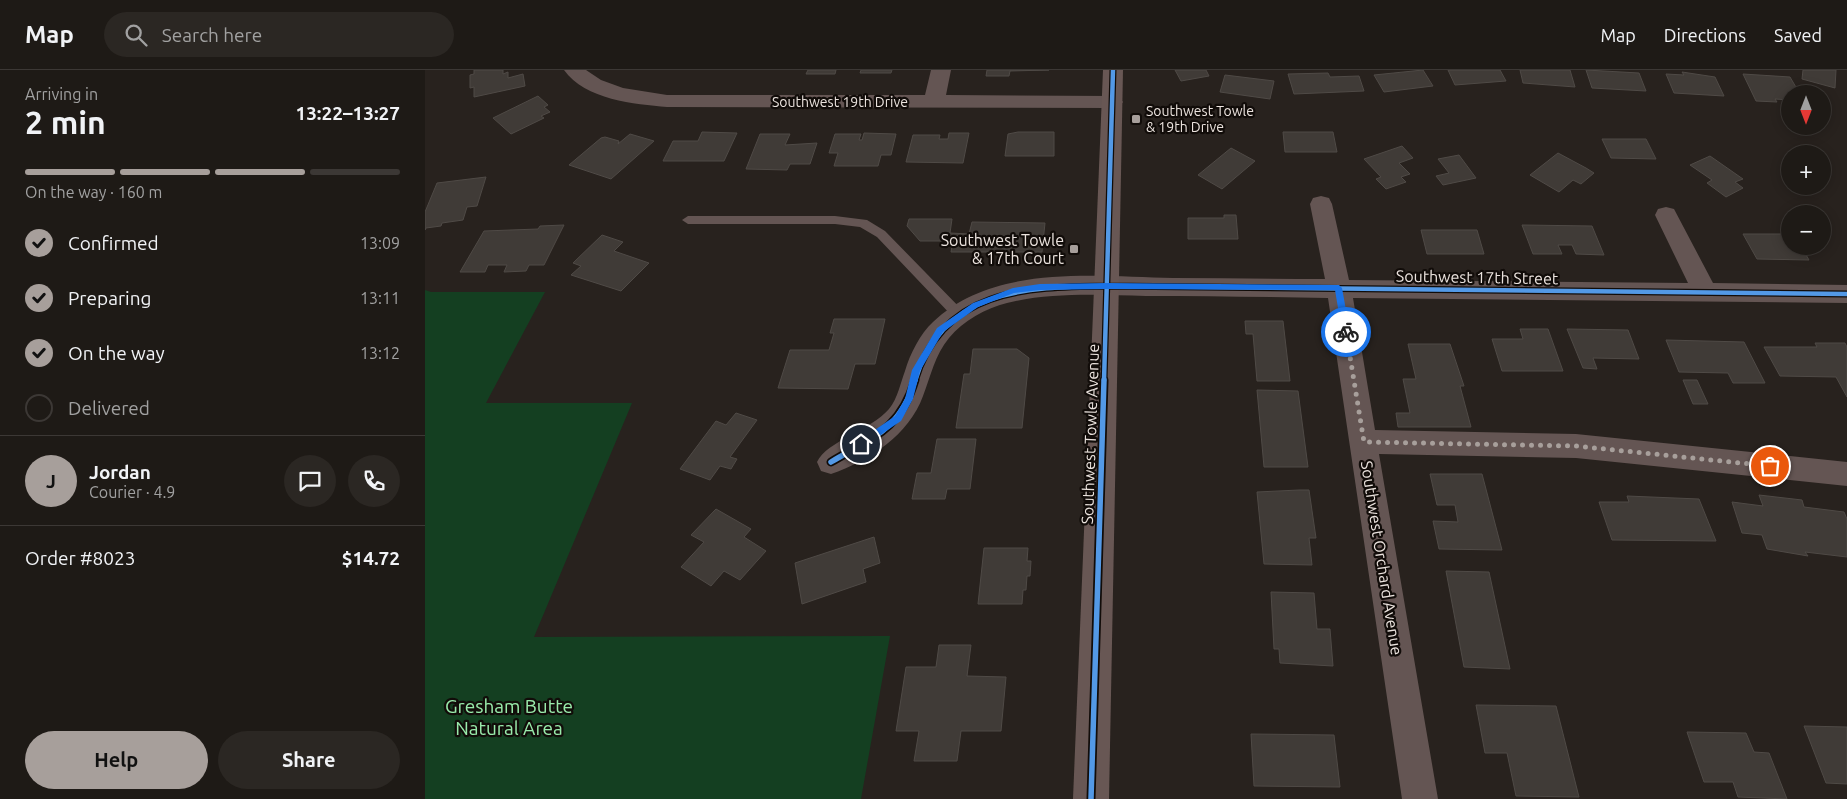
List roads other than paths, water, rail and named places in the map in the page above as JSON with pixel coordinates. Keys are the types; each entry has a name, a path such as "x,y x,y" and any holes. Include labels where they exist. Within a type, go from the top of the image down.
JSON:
{"main road":[{"name":"Southwest Towle Avenue","path":"1091,799 1113,70"}],"street":[{"name":"Southwest 19th Drive","path":"574,70 606,88 638,97 667,101 1113,102"},
{"path":"934,102 941,70"},
{"name":"Southwest Orchard Avenue","path":"1321,204 1339,288 1421,799"},
{"path":"1666,215 1705,292"},
{"name":"Southwest 17th Street","path":"831,462 877,434 898,418 909,399 916,370 925,351 940,330 959,314 990,298 1013,290 1040,287 1107,286 1847,294"},
{"path":"1364,442 1576,446 1847,474"}],"lane":[{"path":"688,220 835,220 863,223 881,234 959,314"}],"place":[{"name":"Southwest Towle & 19th Drive","path":"1136,119"},
{"name":"Southwest Towle & 17th Court","path":"1074,249"}],"park label":[{"name":"Gresham Butte Natural Area","path":"509,717"}]}
